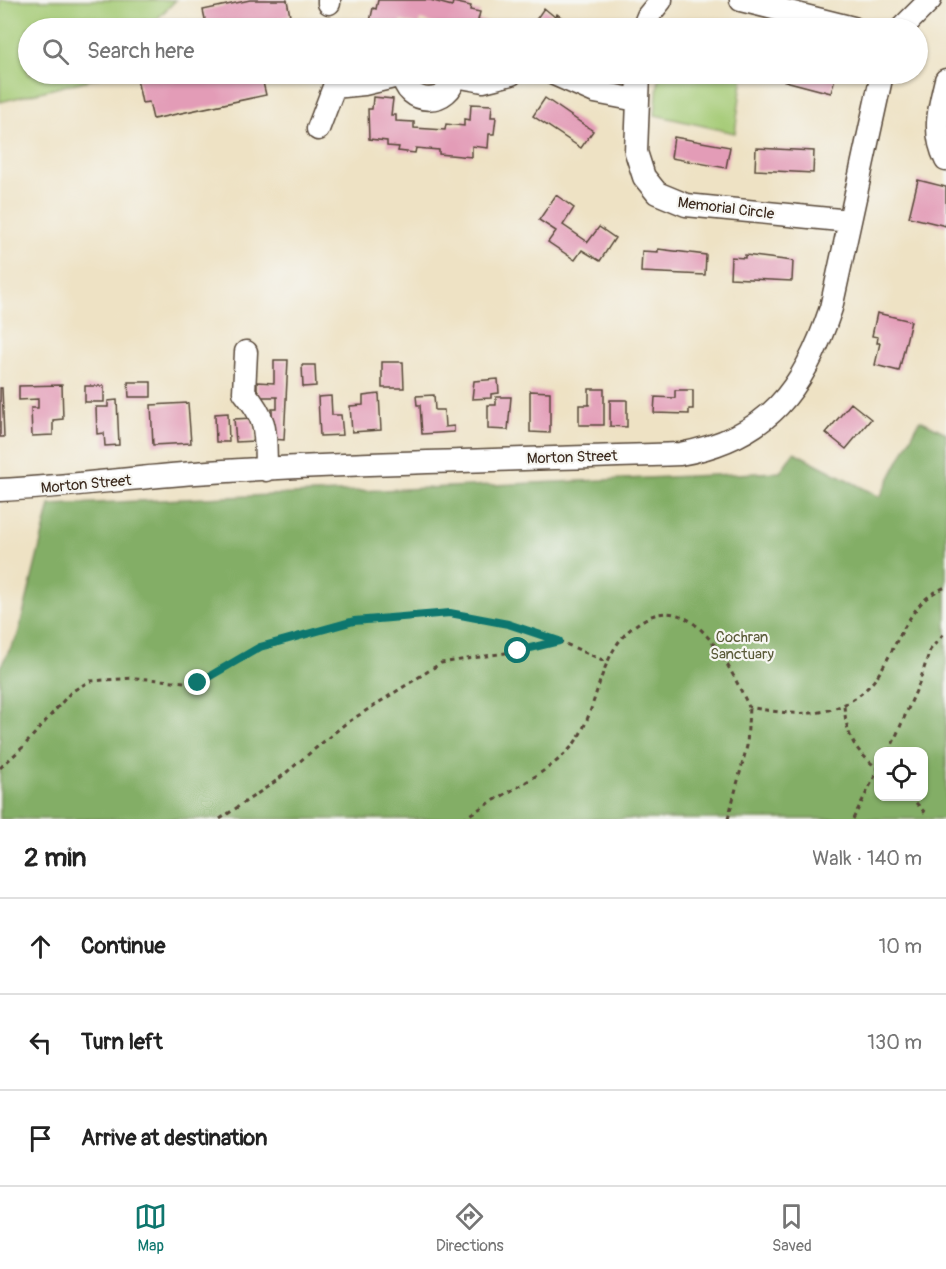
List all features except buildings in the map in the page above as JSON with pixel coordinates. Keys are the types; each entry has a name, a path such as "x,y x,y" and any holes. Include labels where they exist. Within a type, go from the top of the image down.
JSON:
{"street":[{"path":"647,18 661,0"},
{"path":"741,0 813,18"},
{"path":"912,18 930,0"},
{"path":"946,80 936,120 938,144 946,160"},
{"path":"318,129 334,87 364,84"},
{"path":"406,84 408,90 417,97 428,100 439,98 448,91 451,84"},
{"path":"575,84 585,89 637,100"},
{"name":"Memorial Circle","path":"638,84 638,159 644,177 666,199 686,205 850,221"},
{"name":"Morton Street","path":"0,490 266,470 459,460 680,454 712,448 736,438 763,420 799,381 823,333 831,308 880,84"},
{"path":"246,352 244,392 260,411 265,431 266,470"}],"path":[{"path":"749,707 783,714 814,715 844,706 872,682 919,604 934,591 946,587"},
{"path":"0,768 23,747 71,692 90,681 135,678 198,683 260,647 354,621 450,613 508,624 559,641 607,662"},
{"path":"463,819 558,759 573,744 594,704 607,662 621,637 633,625 652,616 677,613 701,628 727,666 749,707 747,747 729,819"},
{"path":"891,747 919,684 930,650 946,631"},
{"path":"220,819 276,781 353,719 441,663 518,651 559,641"},
{"path":"844,706 846,728 857,751 874,765"},
{"path":"853,819 874,779"},
{"path":"914,801 927,815"}],"green space":[{"path":"0,0 176,0 158,18 18,18 18,84 72,84 0,102"},
{"path":"658,84 742,84 735,133 655,115"},
{"name":"Cochran Sanctuary","path":"920,420 946,433 946,819 0,819 0,667 18,635 50,505 780,472 794,452 880,497"}],"route":[{"path":"198,683 260,647 354,621 450,613 508,624 559,641 518,651"}]}
